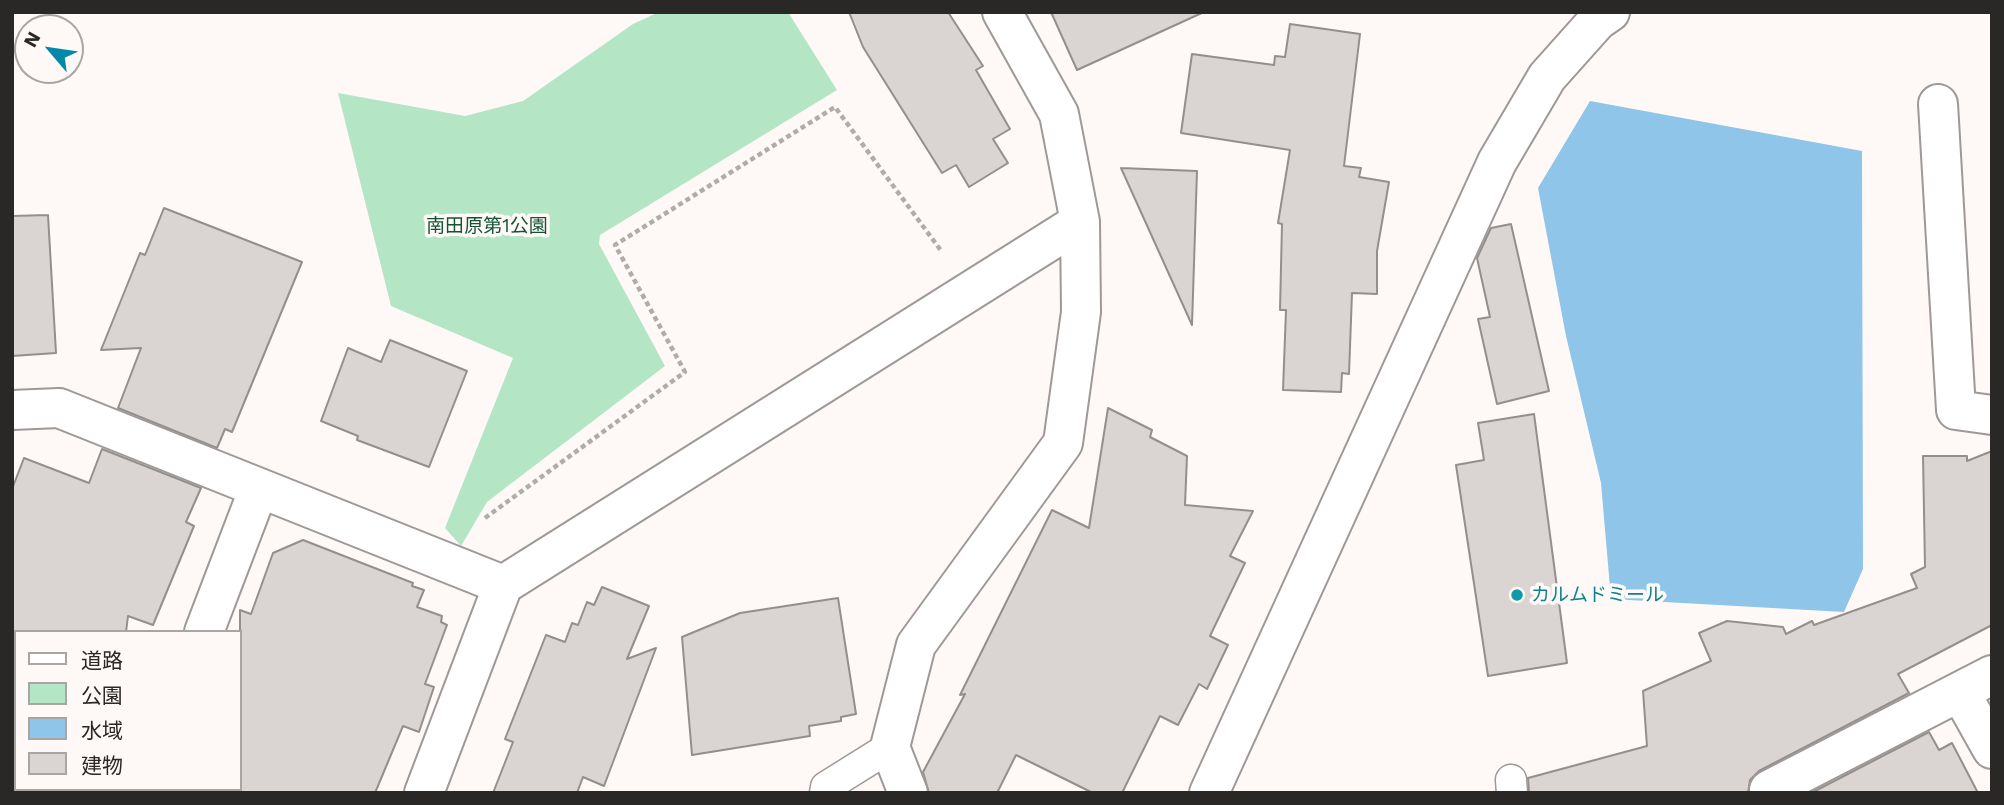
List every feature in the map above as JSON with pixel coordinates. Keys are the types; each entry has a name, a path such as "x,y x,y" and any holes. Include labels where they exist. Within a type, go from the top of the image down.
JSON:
{"street":[{"path":"908,793 890,747 916,645 1063,443 1081,312 1080,222 1059,114 1002,12"},
{"path":"1209,793 1497,162 1547,77 1598,21 1610,12"},
{"path":"1938,104 1956,410 1992,415"},
{"path":"424,793 503,585 1080,222"},
{"path":"12,410 59,408 503,585"},
{"path":"205,630 259,488"},
{"path":"1770,793 1769,790 1976,683 1992,749"}],"lane":[{"path":"819,791 890,747"}],"path":[{"path":"485,518 685,372 615,245 835,107 943,253"}],"green space":[{"name":"南田原第1公園","path":"659,12 788,12 837,90 600,235 599,244 665,366 487,502 461,546 445,528 513,358 391,306 338,93 465,116 523,101 633,24"}],"water":[{"path":"1590,101 1862,151 1863,569 1844,612 1611,599 1601,483 1566,336 1538,188"}],"building":[{"path":"849,12 948,12 983,66 976,70 1010,129 993,139 1008,163 969,187 956,165 942,173 863,47"},
{"path":"1051,12 1204,12 1077,70"},
{"path":"1290,24 1360,34 1344,166 1361,168 1359,177 1389,182 1377,251 1377,294 1352,293 1349,374 1342,373 1341,392 1283,390 1286,310 1280,310 1282,224 1278,223 1290,150 1181,133 1192,54 1274,65 1275,56 1285,57"},
{"path":"1121,168 1197,171 1192,325"},
{"path":"164,208 302,262 232,432 225,429 217,448 118,408 141,348 101,350 140,253 145,255"},
{"path":"48,215 56,353 12,356 12,216"},
{"path":"1511,224 1549,391 1497,404 1478,319 1490,317 1477,258 1491,228"},
{"path":"390,340 467,371 429,467 357,440 358,436 321,421 348,348 381,362"},
{"path":"1108,408 1152,430 1150,437 1187,456 1185,505 1253,511 1230,556 1245,563 1210,636 1228,645 1207,689 1199,684 1178,725 1160,716 1122,793 1093,793 1016,755 997,793 929,793 923,772 965,694 960,695 1052,510 1089,528"},
{"name":"カルムドミール","path":"1534,414 1567,663 1488,676 1456,465 1484,460 1478,423"},
{"path":"102,449 201,488 186,522 194,526 153,625 128,616 126,630 12,632 12,489 24,458 89,483"},
{"path":"1992,451 1992,625 1898,674 1909,693 1759,771 1750,780 1748,793 1529,793 1528,778 1647,746 1643,691 1711,661 1699,633 1727,621 1783,627 1786,634 1812,621 1814,625 1917,588 1911,574 1925,567 1923,456 1967,456 1967,461"},
{"path":"303,540 413,583 412,586 424,590 417,607 442,616 441,622 447,625 425,684 434,687 419,732 403,726 375,793 240,793 240,610 251,614 273,553"},
{"path":"602,587 649,606 627,659 656,648 604,786 583,777 577,793 493,793 513,742 505,739 546,635 565,642 572,623 578,625 587,602 594,605"},
{"path":"838,598 856,714 841,717 841,721 809,726 810,736 692,755 682,637 740,613"},
{"path":"1929,732 1939,750 1952,743 1978,793 1811,793"}],"place":[{"name":"カルムドミール","path":"1517,595"}]}
